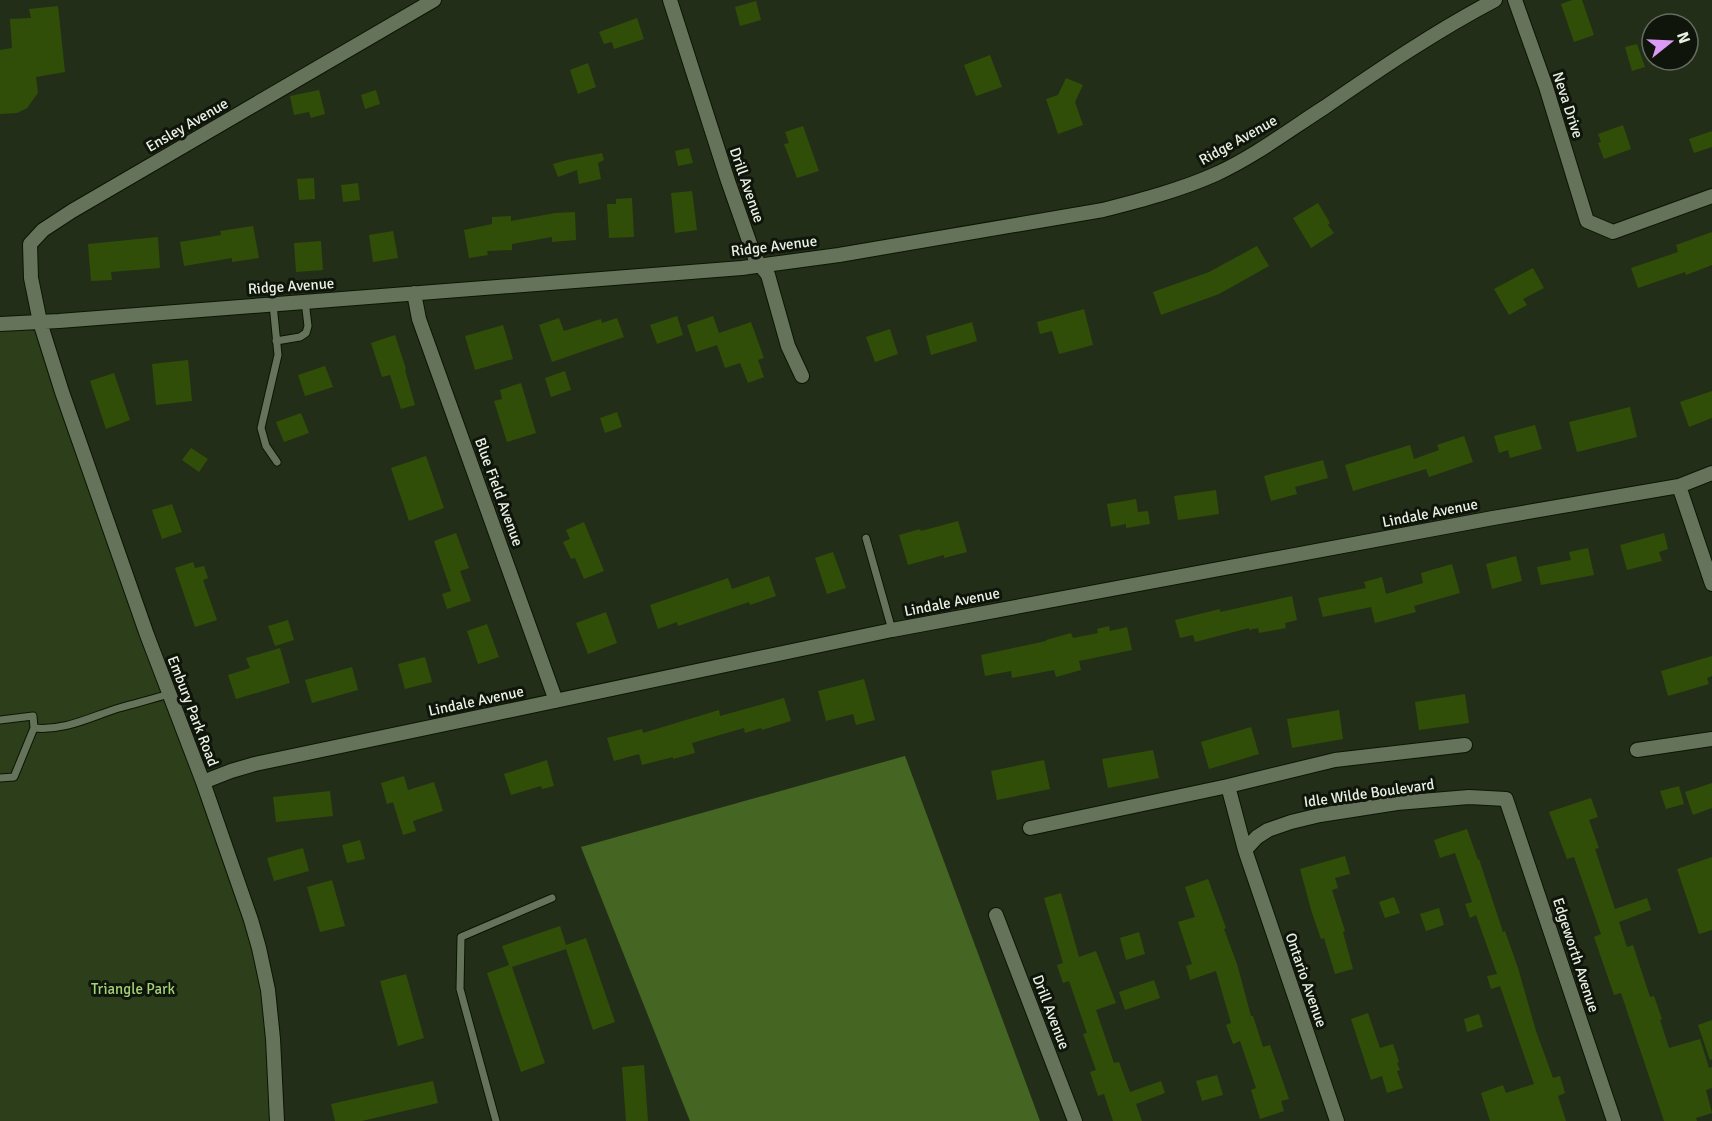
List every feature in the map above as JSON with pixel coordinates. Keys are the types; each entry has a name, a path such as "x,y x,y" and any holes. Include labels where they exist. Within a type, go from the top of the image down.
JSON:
{"street":[{"name":"Ensley Avenue","path":"40,322 31,278 30,244 43,230 434,0"},
{"name":"Drill Avenue","path":"670,0 755,258 768,275 788,346 802,376"},
{"name":"Ridge Avenue","path":"0,324 761,265 839,255 1103,210 1145,200 1217,173 1258,151 1462,17 1495,0"},
{"name":"Neva Drive","path":"1515,0 1546,87 1587,221 1613,232 1712,196"},
{"name":"Blue Field Avenue","path":"414,293 419,319 556,702"},
{"name":"Embury Park Road","path":"40,322 109,529 203,782 251,921 268,990 277,1121"},
{"name":"Lindale Avenue","path":"203,782 255,764 892,630 1493,518 1679,486 1712,473"},
{"path":"1679,486 1712,584"},
{"path":"1637,750 1712,739"},
{"path":"1030,828 1228,786 1335,760 1465,745"},
{"name":"Ontario Avenue","path":"1228,786 1245,850 1336,1121"},
{"name":"Idle Wilde Boulevard","path":"1245,850 1257,837 1268,830 1320,815 1397,802 1468,797 1506,799"},
{"name":"Edgeworth Avenue","path":"1506,799 1614,1121"},
{"name":"Drill Avenue","path":"996,915 1075,1121"}],"lane":[{"path":"276,340 300,337 306,333 308,326 304,301"},
{"path":"273,304 278,356 261,428 266,446 277,462"},
{"path":"866,538 892,630"},
{"path":"34,728 49,729 86,720 118,708 169,694"},
{"path":"0,720 33,716 34,728 14,777 0,778"},
{"path":"496,1121 459,989 461,937 552,898"}],"green space":[{"name":"Triangle Park","path":"40,322 259,948 277,1121 0,1121 0,324"},
{"path":"905,756 1040,1121 690,1121 581,847"}],"building":[{"path":"1572,0 1582,0 1594,35 1574,42 1561,4"},
{"path":"756,1 761,20 740,26 735,7"},
{"path":"58,6 65,72 36,77 38,93 27,108 17,113 0,114 0,50 12,48 10,19 31,18 29,9"},
{"path":"637,18 644,39 614,49 612,42 604,44 599,32"},
{"path":"1637,44 1640,53 1640,69 1632,71 1625,47"},
{"path":"990,55 1002,87 976,96 964,65"},
{"path":"588,63 596,87 578,94 570,70"},
{"path":"1066,78 1083,85 1075,102 1083,125 1058,134 1046,99 1058,95"},
{"path":"319,90 325,114 311,118 309,112 294,115 290,96"},
{"path":"376,90 380,104 365,109 361,95"},
{"path":"1623,125 1631,149 1604,159 1598,143 1601,142 1598,134"},
{"path":"803,126 819,171 797,178 784,144 789,143 785,132"},
{"path":"1712,131 1712,147 1694,153 1689,139"},
{"path":"689,148 693,163 678,166 675,151"},
{"path":"602,153 604,160 598,163 601,179 579,184 577,170 558,177 553,164 567,160"},
{"path":"314,178 315,199 299,200 297,179"},
{"path":"358,183 360,200 343,202 341,185"},
{"path":"692,191 697,230 675,233 671,193"},
{"path":"632,198 634,237 609,238 607,204 616,204 616,199"},
{"path":"1318,203 1334,233 1311,248 1293,218"},
{"path":"575,212 576,240 552,242 552,237 512,244 512,250 487,251 488,255 469,258 464,230 492,224 492,217 511,216 511,221"},
{"path":"253,226 259,258 232,262 232,258 184,266 180,242 221,235 220,231"},
{"path":"393,231 398,258 373,262 369,235"},
{"path":"1712,232 1712,265 1686,275 1685,272 1638,288 1631,268 1678,252 1676,245"},
{"path":"158,237 160,268 111,272 112,280 91,281 88,244"},
{"path":"321,241 323,270 296,272 294,243"},
{"path":"1257,246 1269,266 1219,294 1161,315 1153,292 1209,272"},
{"path":"1533,268 1544,288 1523,299 1527,305 1509,315 1494,289"},
{"path":"1084,309 1093,345 1059,354 1052,331 1040,334 1037,322"},
{"path":"677,316 683,335 657,344 650,325"},
{"path":"713,316 719,333 751,322 764,358 758,360 764,377 748,383 740,363 725,368 717,345 696,352 687,325"},
{"path":"559,318 564,331 601,319 602,323 617,318 624,337 552,362 539,325"},
{"path":"972,322 977,341 931,355 926,336"},
{"path":"503,325 513,359 475,370 465,336"},
{"path":"890,329 898,354 875,362 866,337"},
{"path":"395,335 415,405 401,409 390,375 382,377 371,343"},
{"path":"188,360 192,401 156,405 152,364"},
{"path":"325,366 333,387 305,396 298,375"},
{"path":"565,371 571,390 551,397 545,378"},
{"path":"114,373 130,420 106,429 90,381"},
{"path":"521,383 536,433 507,442 494,401 502,399 500,390"},
{"path":"1712,391 1712,418 1689,427 1680,402"},
{"path":"1630,407 1637,437 1577,452 1569,422"},
{"path":"617,412 622,427 605,433 600,418"},
{"path":"301,413 309,433 284,442 276,422"},
{"path":"1535,425 1542,449 1510,458 1508,450 1499,453 1494,436"},
{"path":"1464,436 1473,462 1429,477 1426,469 1353,491 1345,465 1410,445 1414,459 1439,450 1437,445"},
{"path":"191,448 208,459 199,472 182,460"},
{"path":"426,456 444,508 409,521 391,468"},
{"path":"1323,460 1328,478 1295,487 1297,494 1271,501 1264,476"},
{"path":"1216,490 1219,514 1178,520 1174,496"},
{"path":"1136,499 1138,512 1148,511 1150,524 1126,528 1126,524 1111,527 1107,504"},
{"path":"172,504 182,532 162,539 152,510"},
{"path":"958,521 967,552 944,558 944,555 908,565 899,535"},
{"path":"584,522 604,571 584,579 575,558 571,559 563,542 570,539 566,530"},
{"path":"456,533 469,568 460,571 471,601 447,609 442,594 451,591 434,541"},
{"path":"1664,533 1668,549 1659,552 1662,561 1627,570 1620,545"},
{"path":"1588,548 1594,575 1541,585 1537,567 1571,560 1569,552"},
{"path":"833,552 846,588 827,594 815,558"},
{"path":"1516,556 1522,581 1492,589 1486,564"},
{"path":"193,562 195,568 204,566 208,578 203,580 217,620 195,627 175,568"},
{"path":"1452,564 1460,593 1414,606 1416,612 1375,623 1371,607 1323,617 1318,598 1366,588 1364,582 1382,577 1386,594 1423,583 1421,573"},
{"path":"769,576 776,596 750,605 749,602 678,626 677,622 658,629 650,605 728,578 732,589"},
{"path":"1292,596 1297,620 1285,623 1286,628 1259,633 1258,628 1249,630 1249,628 1195,642 1193,635 1180,638 1175,620"},
{"path":"606,612 617,643 588,654 576,623"},
{"path":"288,620 294,640 275,646 268,626"},
{"path":"487,624 499,657 478,664 467,631"},
{"path":"1109,626 1110,631 1127,627 1132,650 1079,661 1081,670 1056,677 1054,670 1012,678 1011,671 985,676 981,655 1046,641 1071,633 1073,638 1098,633 1097,629"},
{"path":"280,648 290,683 236,699 228,675 250,668 246,658"},
{"path":"1712,656 1712,676 1707,678 1709,684 1668,696 1661,671"},
{"path":"425,657 432,682 405,689 398,664"},
{"path":"352,667 358,690 312,703 305,680"},
{"path":"864,679 875,720 856,725 853,714 826,721 818,691"},
{"path":"1465,694 1469,723 1419,730 1415,702"},
{"path":"784,698 791,721 745,733 744,728 692,743 695,753 673,759 673,757 642,765 639,754 614,761 607,738 642,729 643,733 719,710 720,716"},
{"path":"1339,710 1343,739 1292,748 1287,719"},
{"path":"1251,727 1259,754 1209,769 1201,742"},
{"path":"1153,750 1159,778 1108,788 1102,759"},
{"path":"547,760 554,786 542,789 541,786 511,795 504,774"},
{"path":"1044,760 1050,789 997,800 991,771"},
{"path":"404,776 408,790 434,782 443,811 413,821 416,831 403,835 393,802 387,804 381,783"},
{"path":"1712,783 1712,808 1693,815 1685,792"},
{"path":"1679,786 1684,804 1666,809 1660,791"},
{"path":"330,791 333,816 276,822 273,797"},
{"path":"1591,798 1598,817 1589,820 1599,848 1595,849 1615,909 1647,898 1651,910 1619,922 1627,947 1633,945 1650,997 1654,996 1669,1048 1700,1039 1709,1068 1712,1067 1712,1088 1706,1090 1712,1113 1696,1118 1697,1121 1664,1121 1621,993 1614,995 1594,937 1601,934 1574,857 1567,859 1549,812"},
{"path":"1467,829 1518,968 1536,1031 1553,1078 1560,1076 1565,1093 1558,1096 1566,1121 1490,1121 1481,1093 1503,1085 1506,1093 1534,1084 1500,986 1491,989 1487,976 1497,974 1476,915 1470,918 1465,904 1472,902 1455,853 1440,858 1434,840"},
{"path":"360,840 365,859 347,863 342,845"},
{"path":"303,848 309,871 274,881 267,858"},
{"path":"1345,856 1350,874 1335,878 1338,888 1332,890 1345,931 1343,932 1353,969 1335,974 1324,938 1321,939 1312,913 1300,869"},
{"path":"1712,857 1712,930 1699,934 1677,869"},
{"path":"1208,879 1226,928 1224,929 1237,964 1251,1016 1253,1016 1263,1047 1270,1045 1289,1099 1281,1101 1284,1111 1260,1119 1251,1090 1256,1088 1240,1041 1233,1044 1226,1025 1231,1023 1216,971 1190,980 1186,966 1192,964 1178,922 1195,917 1185,887"},
{"path":"332,880 345,926 320,932 307,887"},
{"path":"1061,893 1079,957 1096,951 1116,1003 1096,1010 1114,1063 1119,1062 1130,1092 1161,1081 1165,1093 1136,1104 1142,1121 1113,1121 1104,1094 1098,1096 1090,1072 1096,1070 1083,1034 1087,1033 1069,981 1063,983 1057,965 1063,963 1044,898"},
{"path":"1394,897 1400,913 1385,918 1379,902"},
{"path":"1439,908 1444,925 1426,931 1420,914"},
{"path":"560,926 566,945 586,938 615,1022 593,1030 566,949 512,967 545,1063 521,1072 487,973 509,965 502,946"},
{"path":"1139,932 1145,954 1126,960 1120,938"},
{"path":"406,974 424,1038 398,1046 380,981"},
{"path":"1154,980 1160,998 1125,1010 1119,992"},
{"path":"1368,1013 1380,1048 1393,1044 1399,1062 1397,1063 1400,1070 1397,1071 1403,1088 1387,1093 1382,1076 1371,1080 1351,1019"},
{"path":"1479,1014 1483,1027 1467,1032 1464,1019"},
{"path":"1712,1020 1712,1059 1710,1060 1698,1025"},
{"path":"644,1065 648,1121 626,1121 622,1067"},
{"path":"1217,1075 1223,1095 1202,1101 1196,1081"},
{"path":"433,1081 438,1103 362,1121 335,1121 331,1104"}]}
